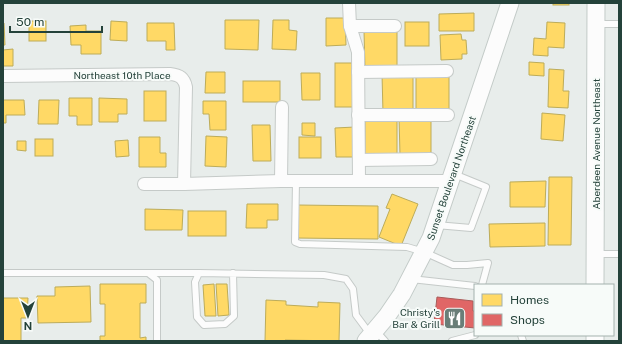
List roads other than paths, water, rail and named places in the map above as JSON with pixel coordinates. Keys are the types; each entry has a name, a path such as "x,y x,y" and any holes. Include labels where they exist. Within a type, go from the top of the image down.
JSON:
{"main road":[{"name":"Sunset Boulevard Northeast","path":"374,337 402,294 436,225 510,3"},
{"name":"Aberdeen Avenue Northeast","path":"595,284 596,3"}],"street":[{"path":"349,3 350,26 358,52 359,180"},
{"path":"350,26 395,26"},
{"path":"358,72 447,71"},
{"name":"Northeast 10th Place","path":"3,76 178,75 184,80 186,87 184,184"},
{"path":"281,180 282,107"},
{"path":"358,115 448,115"},
{"path":"359,160 431,160"},
{"path":"144,184 452,177"}],"lane":[{"path":"596,24 619,24"},
{"path":"436,225 471,228 486,187 452,177"},
{"path":"296,180 295,242 300,244 407,247 424,252 453,265 488,263 482,284"},
{"path":"595,254 619,254"},
{"path":"148,272 157,280 157,341"},
{"path":"3,273 148,272 324,275 346,280 353,289 356,315 374,337"},
{"path":"199,273 195,282 197,317 204,325 225,324 234,316 232,273"},
{"path":"410,279 474,286"},
{"path":"452,341 474,335"}],"place":[{"name":"Christy's Bar & Grill","path":"455,318"}]}
